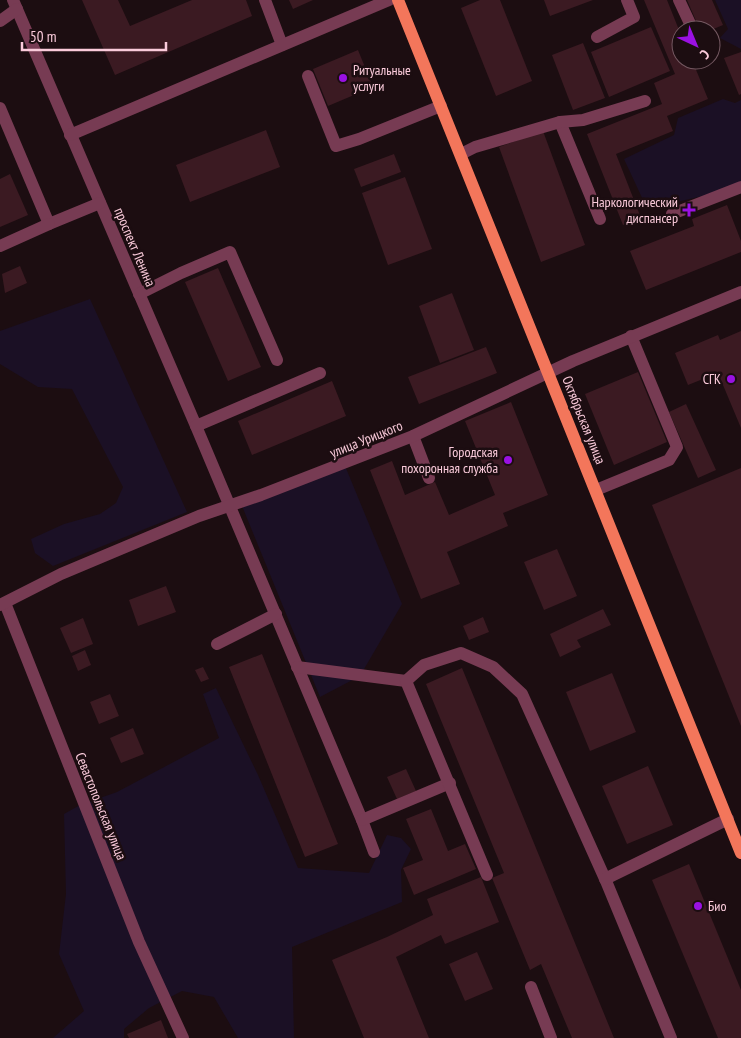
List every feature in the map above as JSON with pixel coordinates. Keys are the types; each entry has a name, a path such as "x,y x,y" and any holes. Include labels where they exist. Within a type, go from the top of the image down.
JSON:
{"main road":[{"name":"Октябрьская улица","path":"398,0 741,853"}],"street":[{"path":"265,0 282,45"},
{"path":"70,135 388,0"},
{"path":"597,37 634,17 627,0"},
{"path":"679,0 688,20"},
{"path":"0,21 15,5"},
{"name":"проспект Ленина","path":"15,5 230,505 374,852"},
{"path":"308,76 336,146 367,136 441,106"},
{"path":"461,154 475,147 560,122 583,120 645,101"},
{"path":"0,108 49,224"},
{"path":"560,122 600,218"},
{"path":"672,214 741,187"},
{"path":"0,246 100,203"},
{"path":"139,294 181,272 230,252 277,360"},
{"name":"улица Урицкого","path":"3,604 61,574 198,516 341,465 413,436 632,336 741,292"},
{"path":"596,490 669,460 677,448 632,336"},
{"path":"196,426 320,373"},
{"path":"413,436 429,478"},
{"name":"Севастопольская улица","path":"3,604 139,942 183,1038"},
{"path":"217,644 276,614"},
{"path":"297,667 406,681 424,666 461,653 492,666 522,694 605,879 671,1038"},
{"path":"406,681 450,783 487,876"},
{"path":"362,820 450,783"},
{"path":"605,879 728,819"},
{"path":"531,987 551,1038"}],"shaded area":[{"path":"715,0 741,0 741,49 721,39 728,29"},
{"path":"723,99 735,103 741,100 741,182 707,195 655,207 644,202 624,159 674,135 678,118"},
{"path":"90,299 187,512 53,566 35,553 31,539 64,524 100,514 116,503 123,487 72,389 38,387 0,364 0,331"},
{"path":"343,461 402,604 360,676 320,697 240,501"},
{"path":"216,688 258,775 298,868 369,873 387,835 401,838 411,849 401,870 402,902 292,947 294,1038 238,1038 214,997 182,991 149,1008 124,1029 124,1038 53,1038 84,1011 59,954 66,894 64,814 80,805 117,792 219,738 203,694"}],"building":[{"path":"82,0 118,0 130,26 192,0 246,0 252,16 115,75"},
{"path":"289,0 313,0 293,9"},
{"path":"480,0 500,0 532,81 496,96 461,8"},
{"path":"544,0 593,0 550,16"},
{"path":"644,0 667,0 675,20 671,20 671,64"},
{"path":"687,0 712,0 721,20 696,20"},
{"path":"651,27 670,71 609,97 591,52"},
{"path":"583,43 605,98 573,110 552,55"},
{"name":"Ритуальные услуги","path":"358,50 373,87 328,106 313,69"},
{"path":"741,52 741,94 739,95 724,58"},
{"path":"673,70 696,70 708,99 667,116 673,131 616,154 641,218 623,225 587,134 662,104 654,83 675,74"},
{"path":"266,130 280,167 190,202 176,165"},
{"path":"543,131 585,245 541,262 499,147"},
{"path":"394,154 401,172 361,187 354,169"},
{"path":"10,174 28,215 0,227 0,179"},
{"path":"405,177 432,249 388,265 362,193"},
{"path":"727,205 741,241 741,252 646,290 630,251 694,226 692,219"},
{"path":"20,266 27,283 5,293 2,274"},
{"path":"218,268 261,367 228,381 185,282"},
{"path":"452,293 474,350 440,363 419,306"},
{"name":"СГК","path":"741,331 741,428 718,373 688,385 675,353 718,335 720,340"},
{"path":"486,347 497,373 419,404 408,377"},
{"path":"638,372 667,442 614,465 585,394"},
{"path":"332,381 346,416 252,455 238,421"},
{"path":"511,402 548,495 503,513 508,526 447,552 460,584 421,599 370,470 392,461 405,495 435,482 449,515 495,495 465,421"},
{"path":"686,404 716,470 698,478 669,412"},
{"path":"741,468 741,726 652,505"},
{"path":"557,549 577,596 544,610 524,562"},
{"path":"166,586 176,612 138,626 129,600"},
{"path":"603,609 611,625 577,640 581,647 560,657 550,634"},
{"path":"483,617 489,632 469,640 463,626"},
{"path":"83,618 93,644 71,653 60,628"},
{"path":"85,650 91,665 78,671 72,656"},
{"path":"262,654 338,844 305,857 229,667"},
{"path":"203,667 209,679 201,682 195,670"},
{"path":"462,668 614,1038 572,1038 541,964 530,970 492,878 504,873 426,684"},
{"path":"612,673 636,732 590,751 566,692"},
{"path":"110,694 119,716 99,724 90,702"},
{"path":"133,728 144,754 121,763 110,738"},
{"path":"648,766 673,825 627,844 602,786"},
{"path":"406,769 416,791 397,799 387,777"},
{"path":"431,809 448,851 465,844 476,869 414,895 403,868 423,860 406,819"},
{"path":"689,864 741,990 741,1038 718,1038 652,880"},
{"path":"481,877 499,922 445,944 441,935 396,957 429,1038 364,1038 332,960 433,915 427,899"},
{"path":"477,952 493,989 465,1001 449,964"},
{"path":"161,1020 168,1038 129,1038 127,1034"}],"place":[{"name":"Ритуальные услуги","path":"343,78"},
{"name":"Наркологический диспансер","path":"689,210"},
{"name":"СГК","path":"731,379"},
{"name":"Городская похоронная служба","path":"508,460"},
{"name":"Био","path":"698,906"}]}
